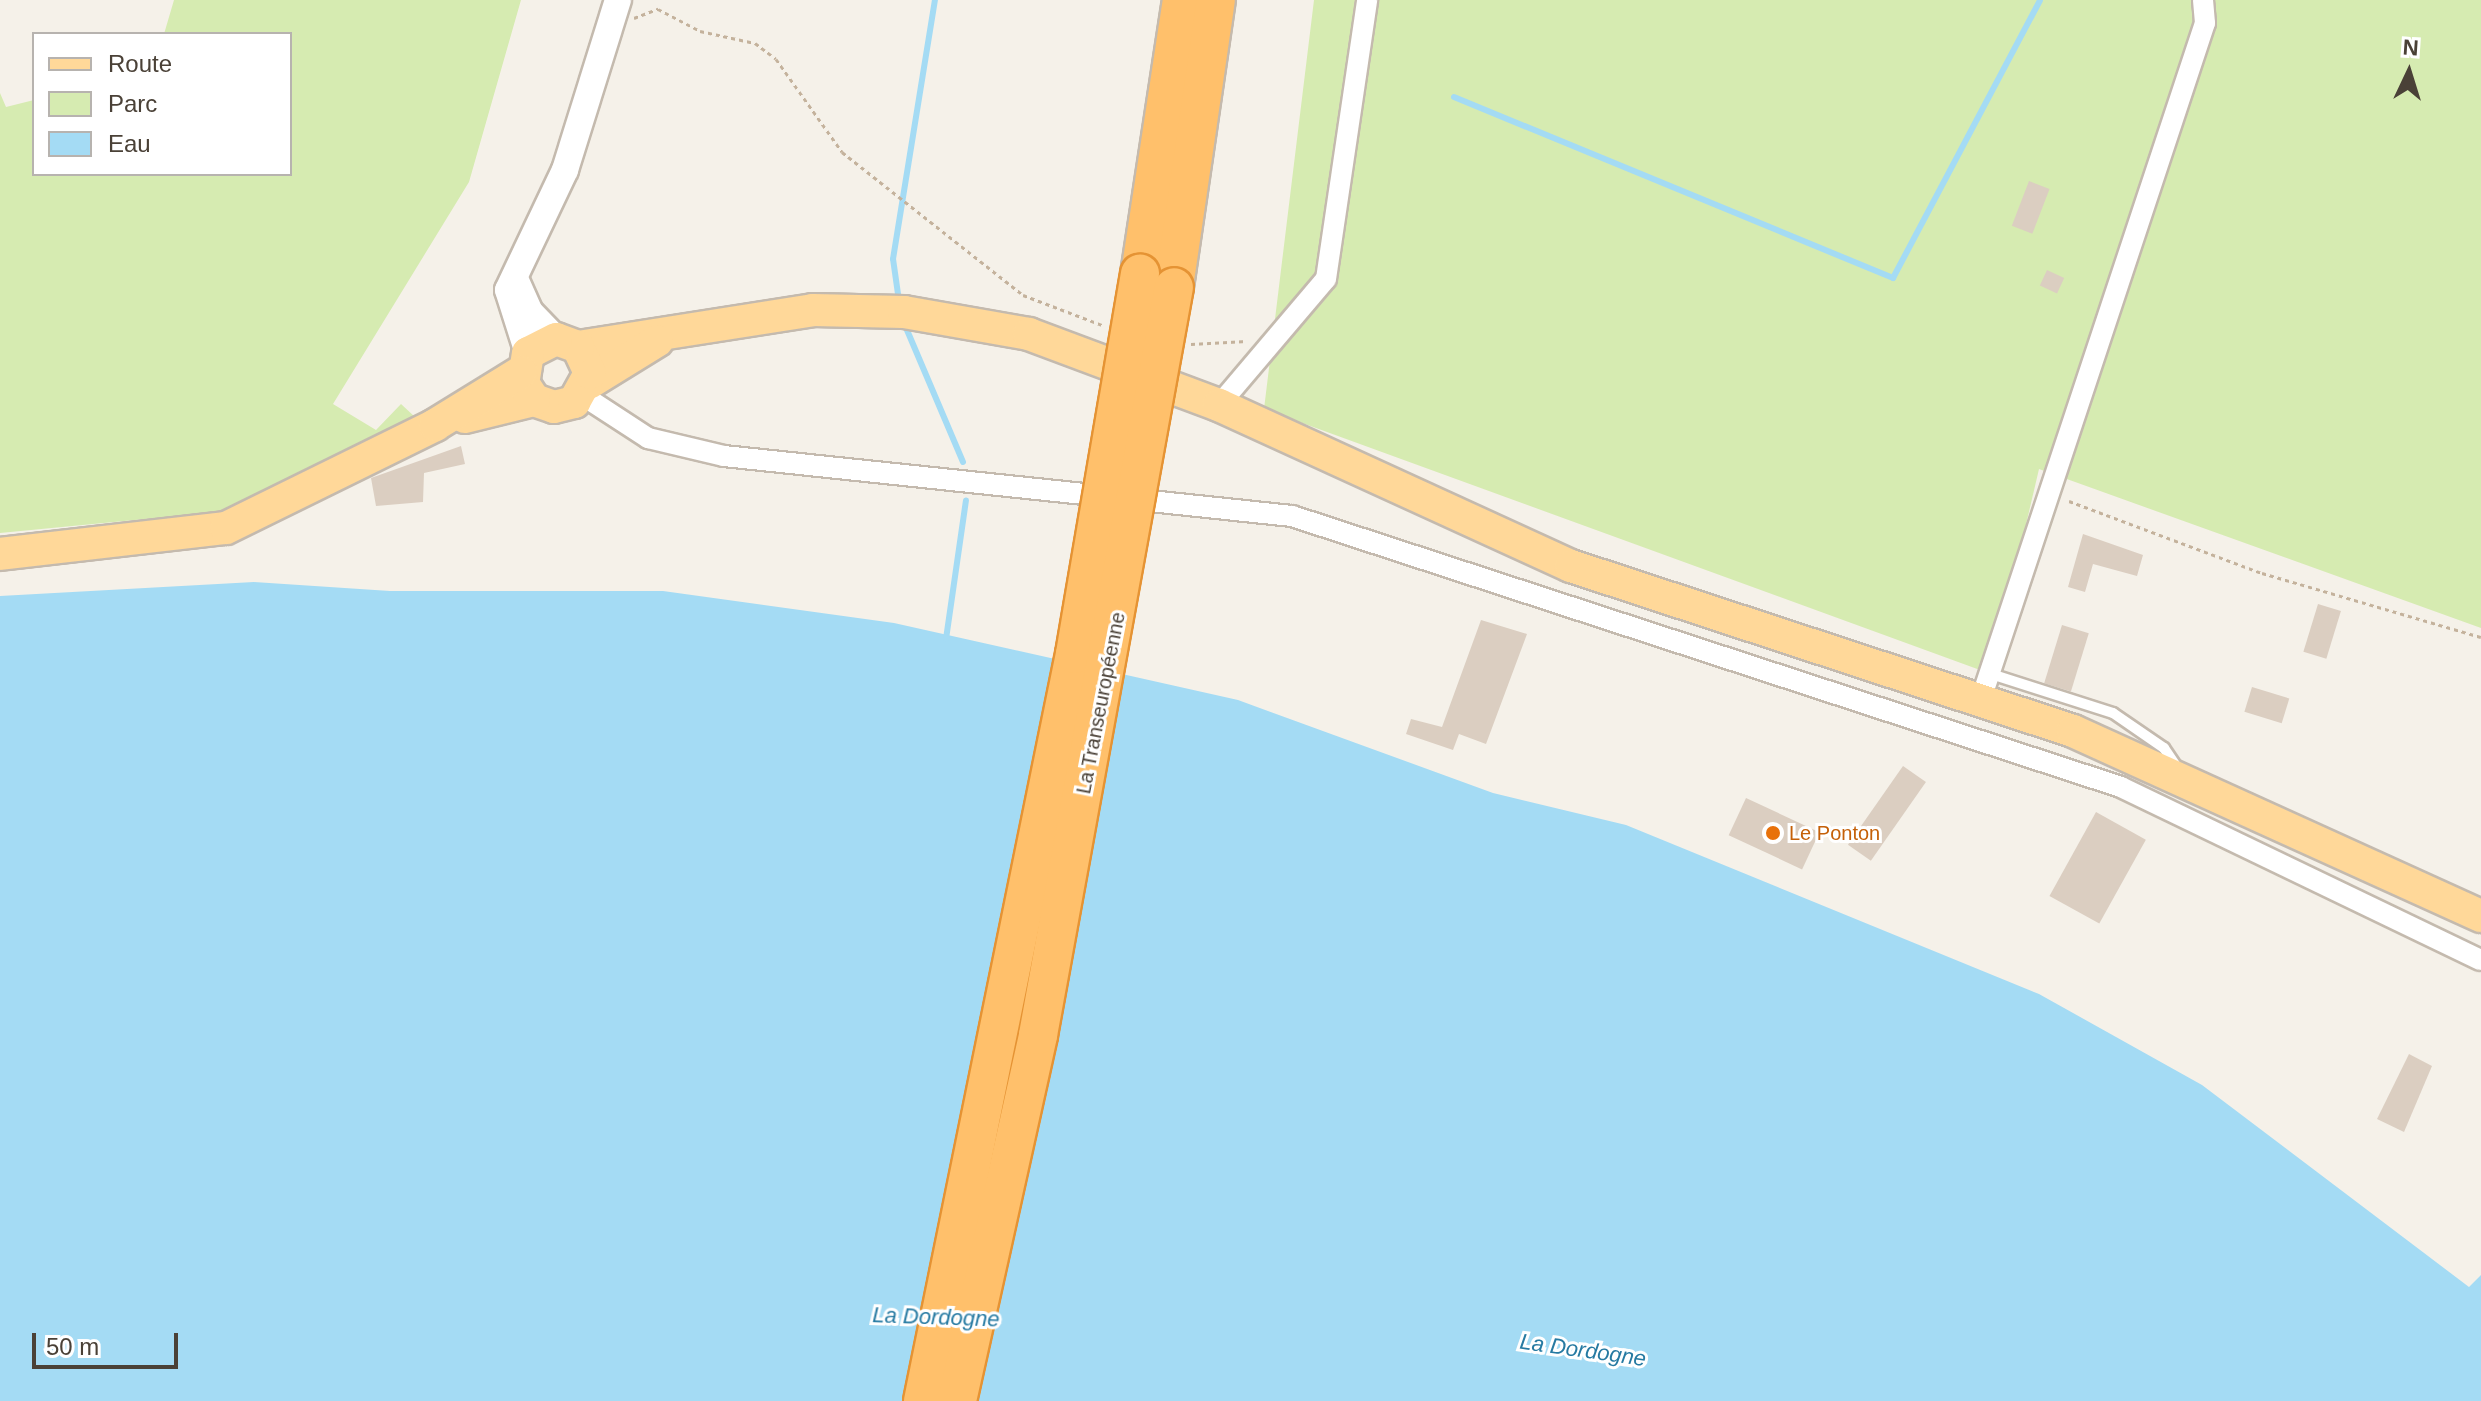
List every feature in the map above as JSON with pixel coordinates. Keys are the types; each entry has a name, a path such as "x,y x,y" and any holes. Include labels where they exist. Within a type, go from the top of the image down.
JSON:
{"highway":[{"name":"La Transeuropéenne","path":"957,1401 1038,1035 1157,280 1182,0"},
{"name":"La Transeuropéenne","path":"923,1401 1075,654 1216,0"}],"main road":[{"path":"0,554 226,528 435,425 528,375 567,343 672,332 813,310 955,319 1098,356 1219,405 1493,530 1649,594 1790,640 1986,687 2181,774 2481,916"},
{"path":"528,375 564,406 672,332"},
{"path":"567,343 585,389"}],"street":[{"path":"1219,405 1313,300 1333,258 1367,0"},
{"path":"1986,687 2205,23 2203,0"},
{"path":"528,375 508,302 514,276 565,170 616,7"},
{"path":"514,276 530,312 567,343"},
{"path":"585,389 648,438 724,456 1292,516 2121,787 2481,960"}],"path":[{"path":"616,7 642,20 658,9 700,31 755,43 776,59 842,152 1023,295 1110,327"},
{"path":"1178,341 1206,346 1259,340 1288,327"},
{"path":"2051,493 2262,573 2481,637"}],"green space":[{"path":"174,0 521,0 469,182 333,404 376,430 401,404 415,417 238,510 0,533 0,93 6,107 32,100 32,176 292,176 292,32 165,32"},
{"path":"1314,0 2481,0 2481,628 2039,469 1991,674 1264,409"}],"water":[{"name":"La Dordogne","path":"254,582 390,591 663,591 894,623 1238,700 1493,793 1626,825 2039,994 2202,1085 2469,1287 2481,1275 2481,1401 0,1401 0,596"}],"building":[{"path":"2029,181 2050,189 2032,234 2012,226"},
{"path":"2047,270 2064,278 2057,293 2040,285"},
{"path":"461,446 465,464 424,473 423,502 376,506 371,478"},
{"path":"2083,534 2143,555 2137,576 2093,564 2085,592 2068,587"},
{"path":"2318,604 2341,611 2326,659 2303,652"},
{"path":"1481,620 1527,634 1486,744 1459,734 1453,750 1406,734 1411,719 1442,727"},
{"path":"2062,625 2089,633 2071,692 2044,683"},
{"path":"2252,687 2289,698 2282,723 2244,712"},
{"path":"1903,766 1926,782 1871,861 1848,845"},
{"name":"Le Ponton","path":"1746,798 1819,832 1802,869 1729,835"},
{"path":"2096,812 2146,840 2099,924 2049,896"},
{"path":"2409,1054 2432,1066 2404,1132 2377,1119"}],"waterway":[{"path":"899,301 893,259 935,0"},
{"path":"1454,97 1893,278 2040,0"},
{"path":"904,323 963,462"},
{"path":"946,639 966,500"}],"place":[{"name":"Le Ponton","path":"1773,833"}]}
